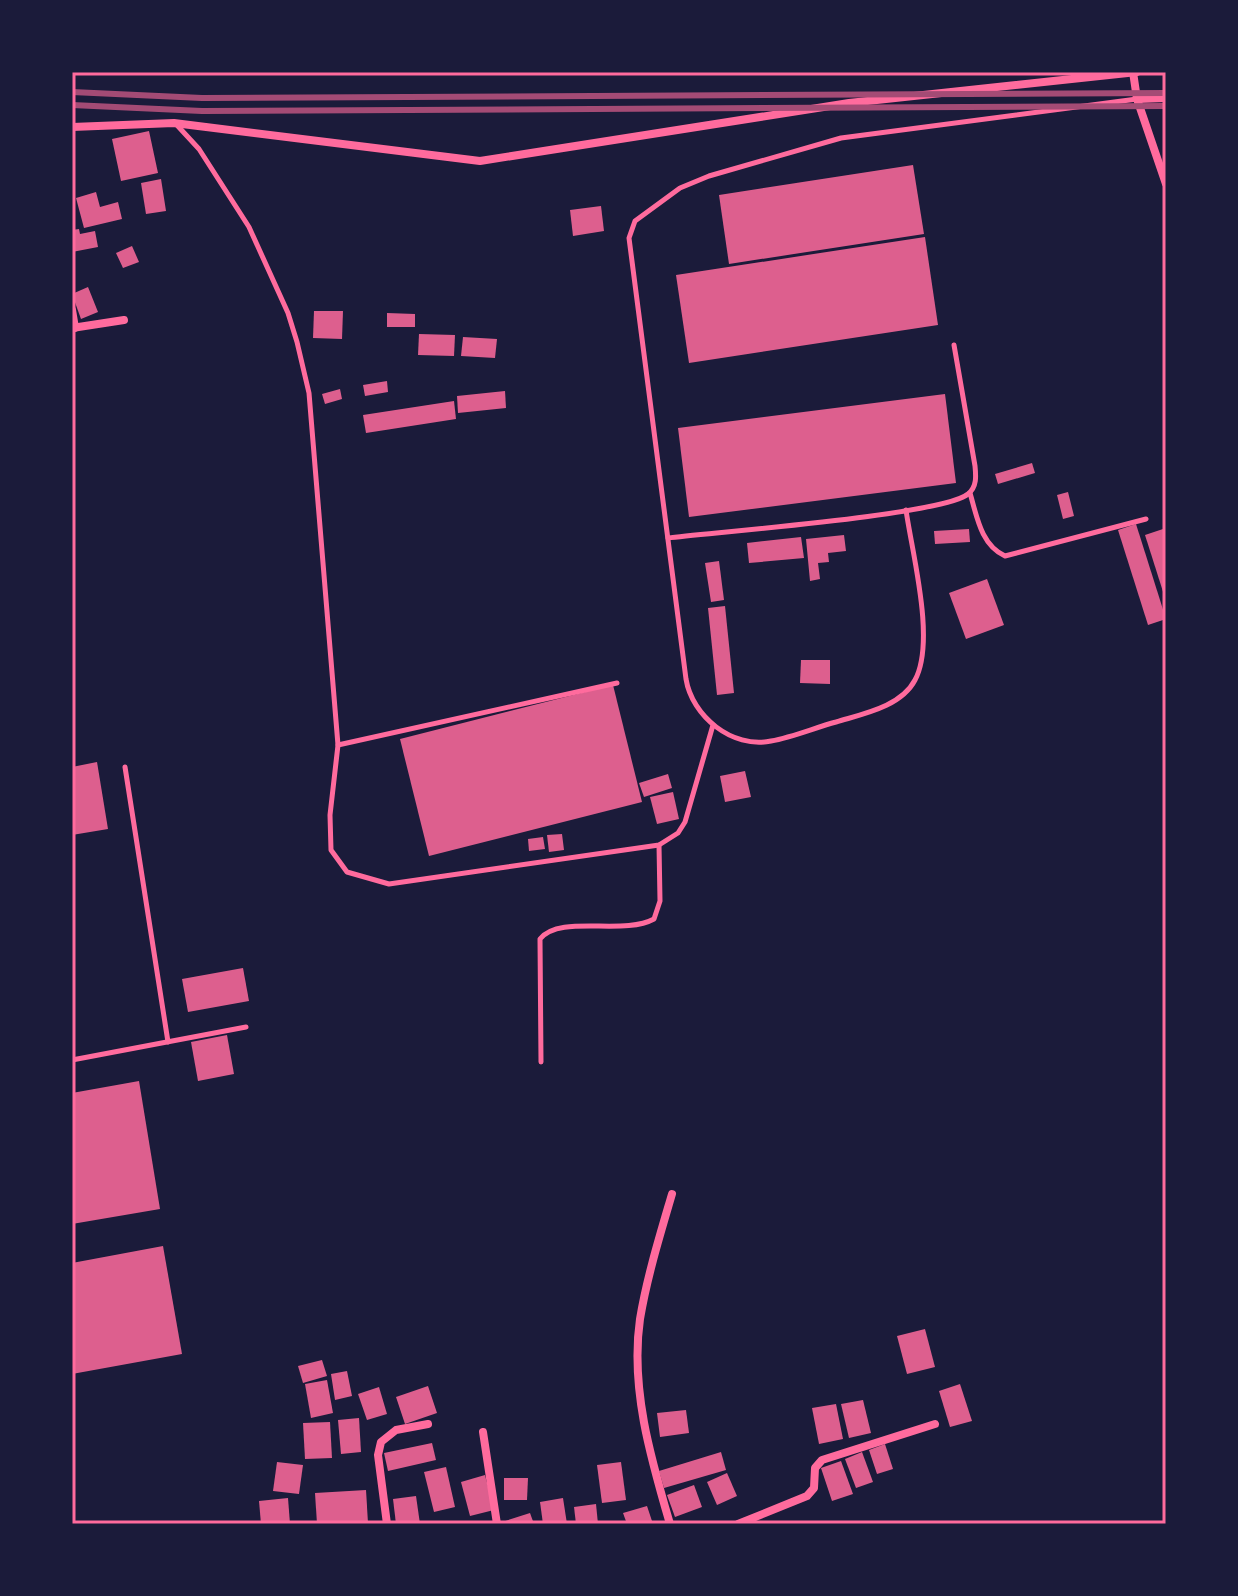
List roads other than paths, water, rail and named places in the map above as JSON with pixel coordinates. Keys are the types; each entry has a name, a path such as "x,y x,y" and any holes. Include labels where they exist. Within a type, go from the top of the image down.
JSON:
{"street":[{"path":"72,127 174,123 480,161 849,103 1135,72 1137,99 1166,184"},
{"path":"1137,99 1166,98"},
{"path":"72,310 73,328 124,320"},
{"path":"670,1524 647,1443 638,1346 643,1304 672,1194"},
{"path":"387,1524 378,1455 381,1442 396,1430 428,1424"},
{"path":"738,1524 809,1494 814,1488 815,1468 822,1460 935,1424"},
{"path":"483,1432 497,1524"}],"lane":[{"path":"906,510 924,636 920,668 910,687 874,710 769,742 738,738 713,725 695,708 688,691 629,238 635,221 680,188 709,176 841,138 1137,99"},
{"path":"174,123 199,149 249,227 288,313 309,393 338,745 330,815 331,850 343,868 364,880 389,884 659,845 678,833 685,822 713,725"},
{"path":"668,538 906,510 958,500 970,493 976,480 975,466 954,345"},
{"path":"970,493 986,539 993,550 1005,556 1146,519"},
{"path":"338,745 617,683"},
{"path":"125,767 168,1042"},
{"path":"541,1062 540,939 554,928 631,927 654,919 660,901 659,845"},
{"path":"72,1060 246,1027"}],"railway":[{"path":"72,92 202,98 1166,93"},
{"path":"72,105 202,111 1166,106"}]}
